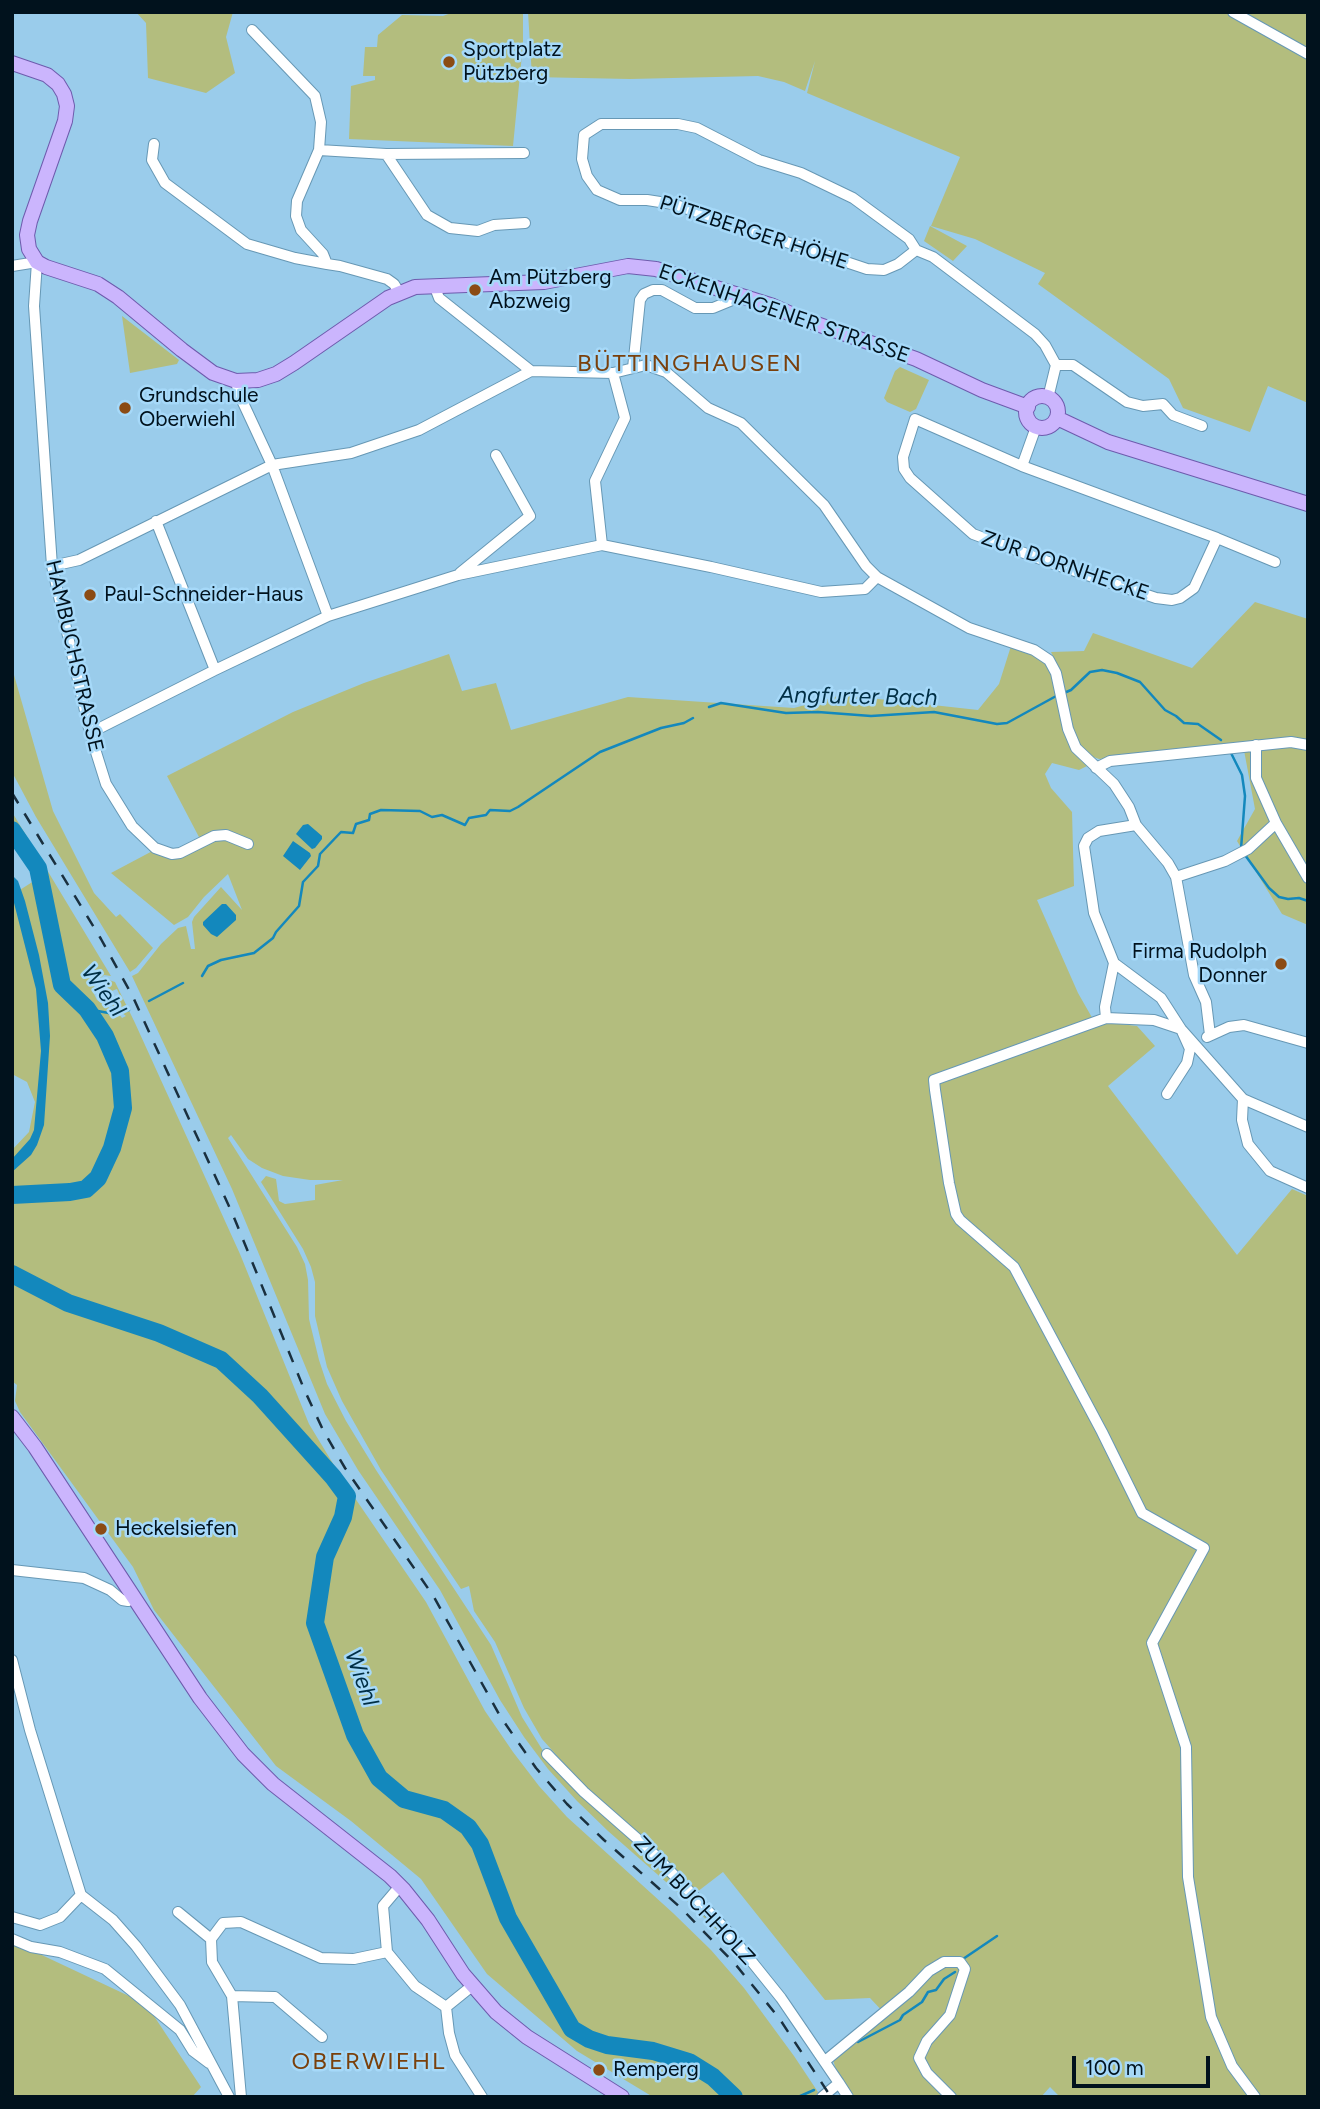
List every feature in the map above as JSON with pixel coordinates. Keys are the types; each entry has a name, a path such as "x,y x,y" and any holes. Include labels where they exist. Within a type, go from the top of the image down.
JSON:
{"main road":[{"path":"12,63 47,75 58,83 67,106 65,121 27,235 29,249 37,262 108,290 213,373 236,381"},
{"name":"ECKENHAGENER STRASSE","path":"236,381 258,380 276,374 388,298 415,287 544,282 628,266 656,269 773,306 916,359 982,390 1028,407"},
{"path":"1048,398 1057,406 1057,418 1048,427 1036,427 1027,417 1028,407 1035,399 1048,398"},
{"path":"1057,418 1108,442 1308,504"},
{"path":"12,1417 35,1447 200,1698 243,1754 273,1784 390,1875 428,1920 472,1986 496,2012 527,2037 622,2097"}],"street":[{"path":"1234,12 1308,54"},
{"path":"252,30 315,96 321,122 319,150 297,201 296,216 300,230 323,254 327,264"},
{"name":"PÜTZBERGER HÖHE","path":"916,250 898,264 884,270 867,270 673,204 620,200 597,190 587,176 582,159 584,135 601,124 678,124 696,128 760,160 801,173 853,198 909,239 916,250 933,257 1035,334 1045,345 1056,365"},
{"path":"153,144 152,160 165,183 247,244 295,258 340,265 387,279 399,292"},
{"path":"319,150 386,154 524,153"},
{"path":"386,154 427,215 450,228 478,231 494,225 525,223"},
{"path":"12,266 37,262"},
{"name":"HAMBUCHSTRASSE","path":"37,262 34,306 52,566 90,733 106,784 140,836 155,848 172,854 180,853 214,836 226,835 248,844"},
{"path":"434,285 439,298 531,371"},
{"path":"633,368 640,300 644,294 662,290 695,307 713,308 730,301 735,295"},
{"path":"52,566 79,560 272,465 351,453 419,430 531,371 613,373 646,365 666,372 708,408 741,423 824,505 866,566 877,577 969,628 1034,650 1049,660 1056,673 1068,729 1076,748 1114,784 1129,807 1136,825 1168,863 1176,877 1194,975 1206,1003 1210,1035"},
{"path":"1048,398 1056,365 1073,365 1127,402 1143,406 1163,404 1173,415 1202,426"},
{"path":"603,545 594,481 625,418 613,373"},
{"path":"236,381 239,394 272,465 328,616"},
{"name":"ZUR DORNHECKE","path":"1217,538 1194,588 1180,598 1165,600 973,534 904,470 903,457 915,419 1022,466 1217,538 1275,562"},
{"path":"1022,466 1036,427"},
{"path":"458,575 530,516 496,455"},
{"path":"156,521 215,670"},
{"path":"90,733 328,616 458,575 603,545 821,592 865,589 877,577"},
{"path":"1096,768 1110,761 1256,745 1292,742 1308,745"},
{"path":"1256,745 1256,778 1276,823 1308,878"},
{"path":"1176,877 1225,861 1242,852 1276,823"},
{"path":"1136,825 1099,831 1088,838 1084,845 1094,913 1114,963 1161,998 1190,1049 1187,1063 1167,1094"},
{"path":"1106,1018 1105,1007 1114,963"},
{"path":"1255,2097 1232,2066 1211,2017 1188,1877 1186,1746 1152,1643 1204,1548 1142,1513 1014,1267 960,1220 949,1183 934,1080 1106,1018 1154,1020 1181,1029 1243,1099 1308,1127"},
{"path":"1196,1045 1229,1027 1244,1025 1308,1043"},
{"path":"1243,1099 1242,1120 1248,1144 1270,1171 1308,1188"},
{"path":"12,1570 84,1578 110,1590 122,1600 128,1601 134,1597"},
{"path":"12,1660 34,1743 81,1895 113,1920 180,2005 229,2097"},
{"name":"ZUM BUCHHOLZ","path":"547,1754 584,1792 649,1849 711,1914 781,1998 848,2097"},
{"path":"400,1886 383,1906 387,1952 415,1986 446,2007 455,2055 482,2097"},
{"path":"12,1917 40,1925 60,1917 81,1895"},
{"path":"178,1913 211,1938"},
{"path":"241,2097 232,1996 212,1962 211,1938 223,1923 242,1922 320,1958 354,1959 387,1952"},
{"path":"12,1939 31,1947 60,1952 106,1969 180,2030 193,2051 212,2065"},
{"path":"825,2061 909,1992 929,1971 944,1962 960,1962 965,1969 950,2015 927,2041 919,2058 927,2073 951,2097"},
{"path":"446,2007 472,1986"},
{"path":"232,1996 275,1997 322,2037"},
{"path":"822,2097 839,2083"}],"green space":[{"path":"136,12 233,12 226,37 235,73 206,93 148,78 146,23"},
{"name":"Sportplatz Pützberg","path":"454,12 523,12 523,44 513,146 349,139 351,86 375,80 375,76 363,76 365,47 377,47 378,35 402,15 443,16"},
{"path":"528,12 1308,12 1308,403 1268,386 1250,432 1183,408 1169,379 1038,284 1045,273 975,239 931,226 960,157 807,93 815,61 805,91 784,82 758,76 630,79 532,77"},
{"path":"930,226 967,246 953,261 924,241"},
{"path":"122,316 179,360 177,364 130,373"},
{"path":"900,367 929,380 916,409 910,412 884,398 895,371"},
{"path":"1255,602 1308,619 1308,925 1282,914 1237,841 1255,809 1243,745 1099,759 1088,755 1074,736 1060,670 1051,652 1084,651 1093,633 1192,668"},
{"path":"1011,646 1034,652 1044,661 1053,676 1056,696 1089,765 1079,770 1052,763 1045,774 1051,788 1072,812 1074,886 1037,900 1078,993 1094,1021 1137,1026 1155,1046 1108,1086 1237,1255 1292,1189 1308,1196 1308,2097 1060,2097 1050,2087 1041,2097 851,2097 838,2076 833,2060 887,2016 870,1998 825,2000 723,1872 697,1892 600,1804 542,1739 524,1708 495,1642 474,1611 469,1586 461,1589 381,1470 342,1401 327,1367 315,1316 315,1282 311,1267 303,1249 261,1182 266,1176 276,1179 279,1201 285,1204 315,1200 315,1185 343,1180 310,1180 283,1176 262,1168 248,1159 231,1135 228,1138 305,1264 309,1319 327,1384 376,1470 491,1645 522,1717 545,1754 647,1849 723,1929 783,2008 721,1934 577,1801 548,1769 500,1700 440,1590 358,1470 325,1414 232,1189 132,976 138,973 178,928 186,926 191,949 195,949 192,922 194,917 221,887 242,910 228,874 188,917 174,925 111,873 160,847 173,851 200,839 167,776 293,712 364,683 449,654 462,691 496,683 511,730 628,697 794,708 842,695 978,710 999,684"},
{"path":"12,668 53,811 94,893 116,917 120,914 153,948 130,972 36,817 12,772"},
{"path":"12,812 111,976 104,975 95,983 93,992 97,1000 122,1018 126,1016 107,1001 120,996 117,989 104,994 97,990 101,982 115,982 135,1023 240,1254 309,1424 346,1485 426,1602 485,1711 539,1786 567,1817 673,1913 711,1950 744,1988 818,2092 815,2097 653,2097 577,2051 487,1974 421,1879 351,1821 276,1766 154,1610 133,1567 20,1412 15,1401 17,1385 12,1381 12,1150 29,1132 35,1102 27,1082 12,1074 12,895 37,879 12,843"},
{"path":"12,1941 146,2004 201,2087 192,2097 12,2097"}],"water":[{"path":"308,824 322,836 312,849 296,834 303,825"},
{"path":"293,841 311,856 300,870 283,856"},
{"path":"12,875 18,881 25,901 39,955 48,1003 50,1036 44,1125 31,1155 12,1172 12,1159 30,1139 34,1130 41,1051 36,989 13,899"},
{"path":"222,904 226,904 236,915 236,920 217,937 211,934 203,922"}],"waterway":[{"name":"Angfurter Bach","path":"1064,693 1090,672 1102,670 1117,673 1140,682 1165,710 1184,723 1198,724 1221,740"},
{"name":"Angfurter Bach","path":"709,707 721,703 786,713 818,712 871,716 934,712 997,724 1007,723 1058,695"},
{"name":"Angfurter Bach","path":"202,976 208,966 221,960 254,953 273,938 299,906 303,882 318,866 320,854 341,832 353,833 356,824 369,820 370,814 381,810 420,811 432,817 442,815 465,825 469,818 486,815 490,810 510,811 518,807 600,752 693,718"},
{"name":"Angfurter Bach","path":"1231,753 1242,775 1245,796 1241,849"},
{"name":"Wiehl","path":"12,830 38,868 62,985 87,1009 105,1036 120,1071 123,1108 112,1148 98,1178 86,1189 12,1195"},
{"name":"Angfurter Bach","path":"1245,855 1269,888 1279,897 1308,901"},
{"name":"Angfurter Bach","path":"149,1001 183,983"},
{"name":"Angfurter Bach","path":"87,1009 114,1014 129,1010"},
{"name":"Wiehl","path":"12,1274 68,1303 159,1333 221,1360 260,1396 333,1477 347,1496 343,1517 325,1557 315,1623 355,1735 379,1778 404,1799 444,1810 468,1827 480,1844 508,1918 572,2029 607,2045 653,2051 689,2062 713,2077 734,2097"},
{"path":"963,1959 997,1936"},
{"path":"858,2042 900,2020 922,2002 928,1992 936,1990 944,1979 955,1972"},
{"path":"798,2097 814,2090"}],"railway":[{"path":"12,793 133,997 233,1215 323,1430 345,1468 434,1597 500,1716 536,1768 567,1804 681,1908 736,1965 779,2018 831,2097"}],"place":[{"name":"Sportplatz Pützberg","path":"449,62"},
{"name":"Am Pützberg Abzweig","path":"475,290"},
{"name":"Grundschule Oberwiehl","path":"125,408"},
{"name":"Paul-Schneider-Haus","path":"90,595"},
{"name":"Firma Rudolph Donner","path":"1281,964"},
{"name":"Heckelsiefen","path":"101,1529"},
{"name":"Remperg","path":"599,2070"}],"district":[{"name":"BÜTTINGHAUSEN","path":"690,364"},
{"name":"OBERWIEHL","path":"369,2062"}]}
